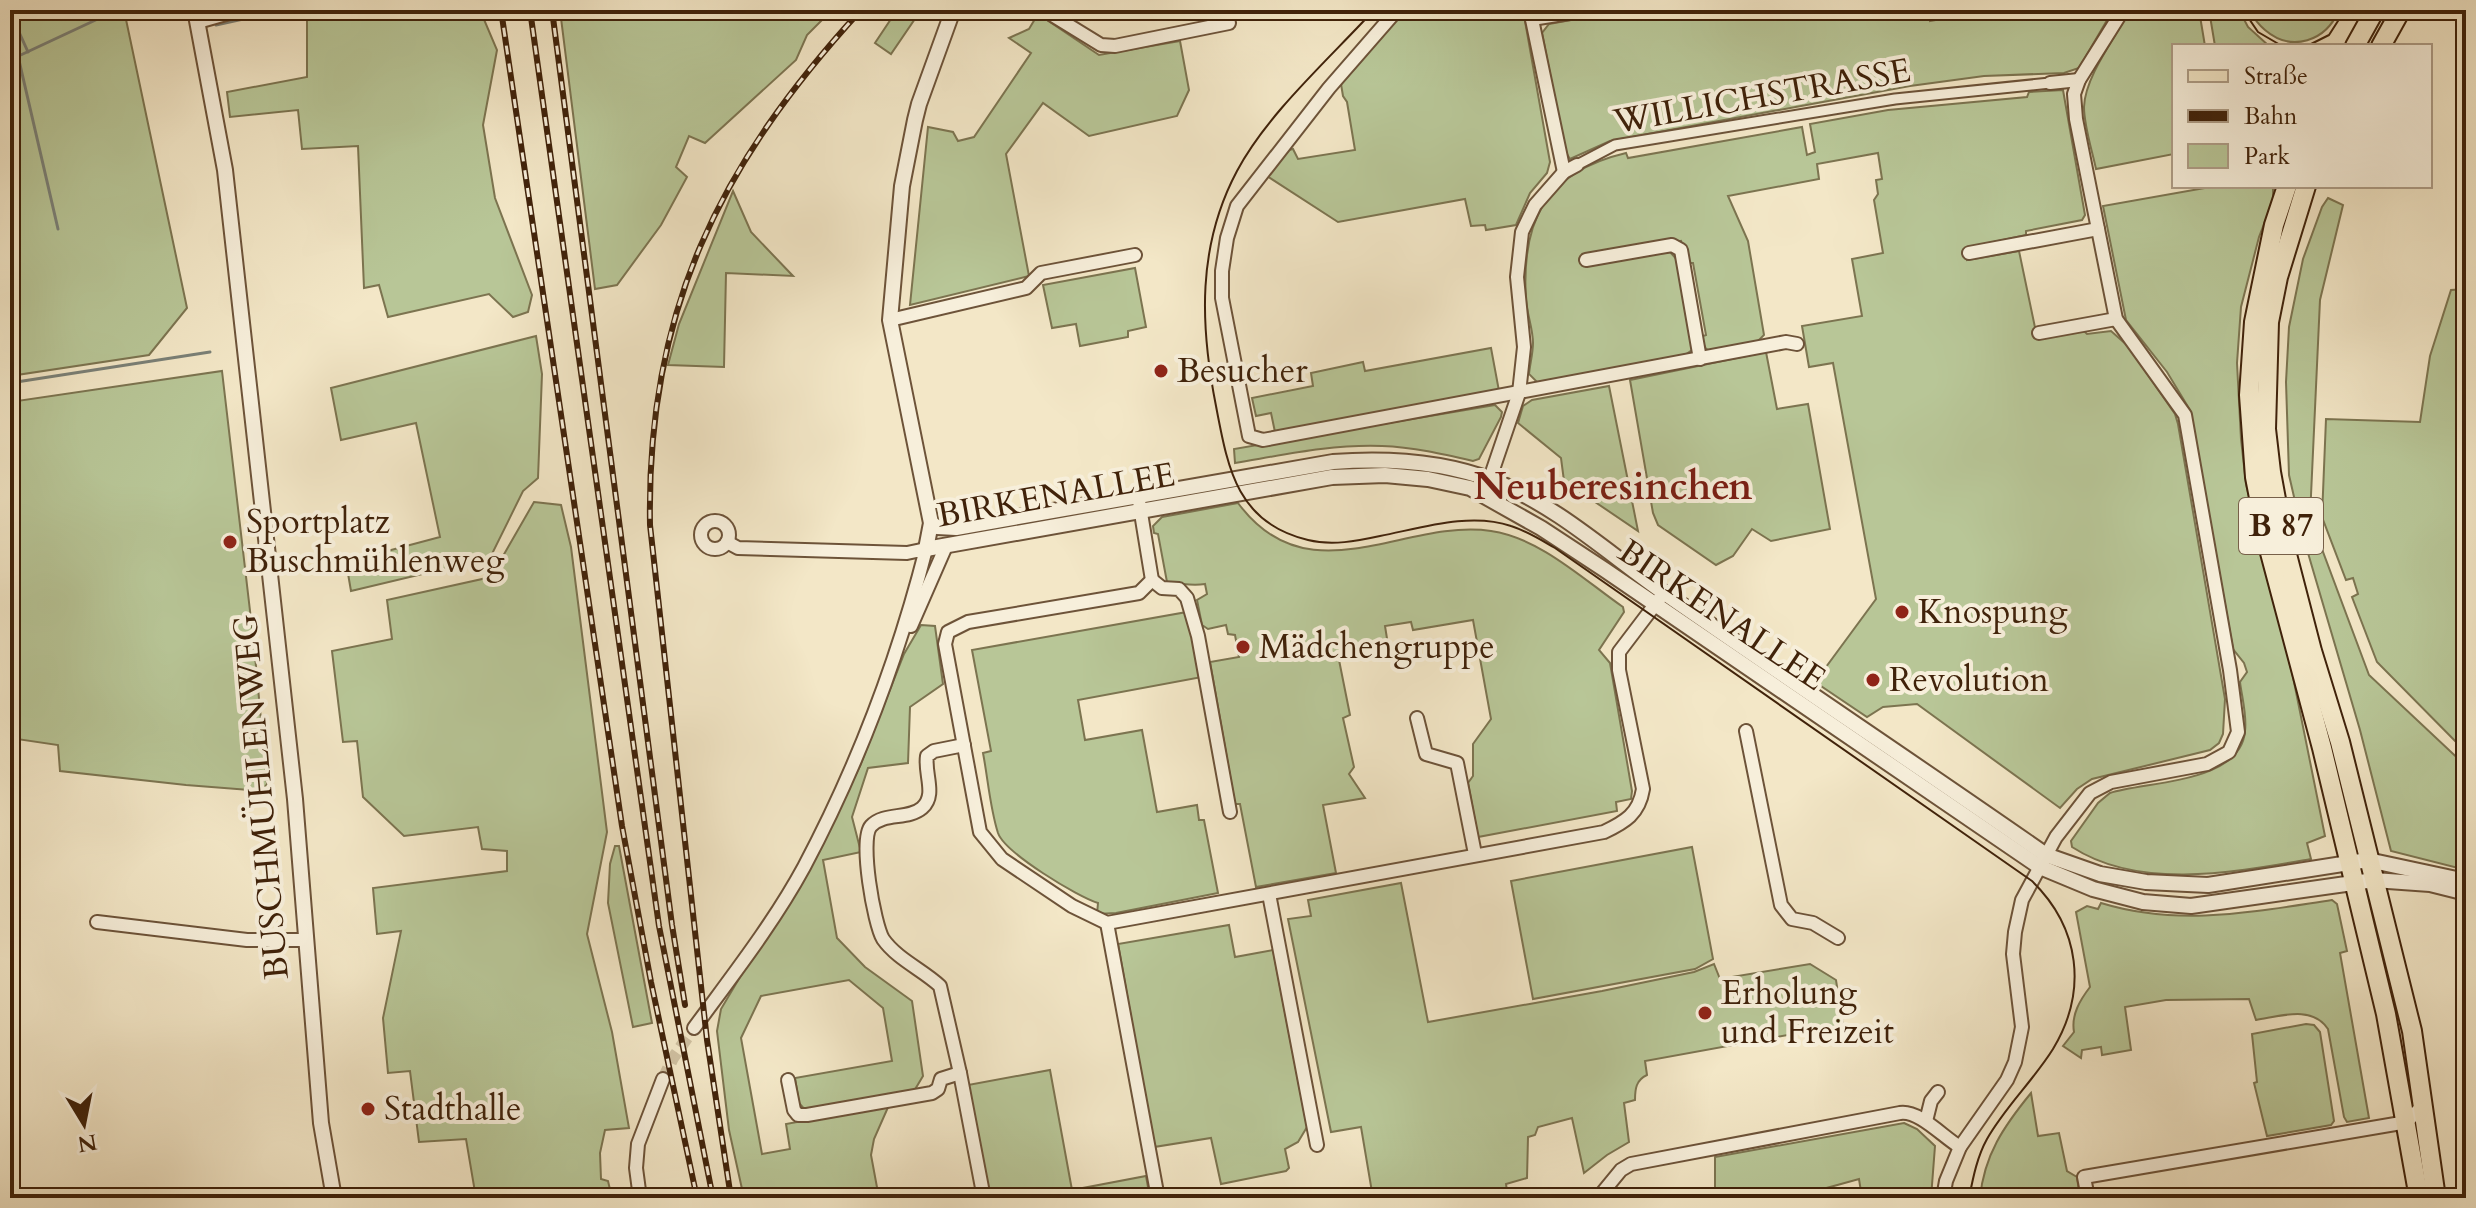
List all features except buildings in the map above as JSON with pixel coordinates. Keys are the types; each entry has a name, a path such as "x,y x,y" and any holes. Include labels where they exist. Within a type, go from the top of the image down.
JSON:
{"main road":[{"path":"2356,44 2375,10"},
{"path":"2382,44 2401,10"},
{"name":"B 87","path":"2286,188 2274,225 2254,322 2249,395 2251,437 2269,549 2322,748 2386,1014 2419,1198"},
{"name":"B 87","path":"2305,188 2278,277 2269,322 2266,429 2273,484 2284,543 2340,742 2412,1031 2436,1198"}],"street":[{"path":"196,16 240,10"},
{"path":"931,523 890,320 902,186 910,146 919,104 953,10"},
{"path":"1044,10 1101,45 1115,46 1229,23"},
{"path":"1397,10 1329,88 1245,194 1233,217 1222,271 1222,298 1249,436 1263,440 1786,342 1797,344"},
{"path":"1564,172 1531,15 1588,10"},
{"path":"1943,1198 1946,1181 1960,1147 2007,1080 2017,1054 2022,1027 2013,954 2015,932 2022,900 2056,837 2090,793 2111,782 2207,764 2229,752 2238,732 2185,415 2116,319 2076,119 2074,94 2079,80 2123,10"},
{"name":"BUSCHMÜHLENWEG","path":"196,16 225,170 295,799 321,1123 334,1198"},
{"name":"WILLICHSTRASSE","path":"1484,496 1519,393 1524,347 1517,277 1522,232 1535,205 1564,172 1615,145 1895,99 2079,80"},
{"path":"1969,253 2098,229"},
{"path":"1586,260 1672,245 1681,250 1700,359"},
{"path":"890,320 1026,288 1041,273 1135,255"},
{"path":"2039,333 2116,319"},
{"name":"BIRKENALLEE","path":"2368,860 2208,885 2146,882 2043,861 1546,507 1490,479 1432,465 1380,459 1318,464 956,528 937,527 931,523 926,549 1332,477 1385,475 1428,479 1470,488 1541,528 2043,861 2093,889 2143,902 2191,906 2374,880 2430,884 2466,893"},
{"path":"1138,495 1152,580 1162,588 1179,589 1187,598 1198,636 1230,812"},
{"path":"727,542 738,548 907,553 926,549 884,688"},
{"path":"694,1028 756,943 803,868 870,724 946,546"},
{"path":"1152,580 1139,593 968,622 948,632 945,644 980,832 1002,859 1072,906 1107,923 1604,832 1626,822 1640,804 1643,789 1619,670 1619,652 1665,593"},
{"path":"1417,718 1426,754 1457,763 1475,854"},
{"path":"1746,731 1781,905 1792,919 1813,923 1838,938"},
{"path":"964,745 934,751 927,756 930,792 927,804 917,813 883,818 870,827 866,839 877,924 882,938 892,950 940,986 986,1198"},
{"path":"2368,860 2466,881"},
{"path":"1269,894 1317,1145"},
{"path":"97,922 247,940 305,940"},
{"path":"1107,923 1158,1198"},
{"path":"788,1080 794,1110 798,1115 807,1115 932,1093 938,1089 941,1079 960,1073"},
{"path":"640,1198 636,1168 638,1144 663,1079"},
{"path":"1926,1121 1931,1101 1938,1092"},
{"path":"2088,1198 2084,1177 2407,1122 2422,1106"},
{"path":"1598,1198 1621,1170 1631,1164 1909,1112 1960,1147"}],"green space":[{"path":"10,10 124,10 187,308 149,355 10,376"},
{"path":"307,10 480,10 497,50 483,125 495,198 532,295 528,312 513,317 489,294 388,317 379,285 364,288 358,146 302,149 298,110 230,117 227,92 307,77"},
{"path":"560,10 832,10 807,35 796,60 705,143 689,136 676,167 687,177 661,225 617,285 595,289"},
{"path":"897,10 921,10 891,54 875,43"},
{"path":"1405,10 1523,10 1550,162 1547,173 1530,193 1516,225 1486,230 1485,225 1471,226 1465,199 1338,222 1267,176 1289,150 1293,149 1298,159 1355,150 1341,84"},
{"path":"1626,10 1928,10 1930,21 1963,15 1962,10 2113,10 2079,68 2064,73 1984,76 1910,86 1610,141 1570,159 1565,151 1542,33 1549,24"},
{"path":"2130,10 2199,10 2205,44 2172,44 2172,154 2096,169 2084,107 2095,70"},
{"path":"2209,10 2239,10 2248,27 2267,44 2215,44"},
{"path":"2249,10 2339,10 2333,21 2317,36 2297,42 2275,37 2261,26"},
{"path":"1038,14 1099,55 1180,41 1189,90 1177,116 1089,136 1043,103 1006,154 1029,276 910,305 928,127 953,132 958,141 974,137 1031,53 1009,38 1029,29"},
{"path":"2063,90 2085,215 2082,220 1965,248 1967,260 2019,251 2037,337 2083,330 2087,334 2111,331 2128,346 2175,414 2225,699 2223,734 2219,743 2210,750 2092,779 2077,789 2060,808 1917,704 1883,707 1867,717 1815,682 1876,599 1833,363 1809,367 1802,326 1862,316 1852,259 1883,253 1874,200 1878,194 1876,180 1882,179 1878,153 1817,164 1819,179 1728,196 1748,241 1764,335 1756,343 1710,351 1706,349 1700,337 1706,335 1693,263 1686,263 1681,241 1583,257 1670,252 1680,263 1692,350 1685,355 1538,383 1529,374 1533,343 1526,300 1526,272 1528,246 1544,204 1557,187 1598,162 1626,153 1628,158 1802,127 1807,155 1815,152 1810,124 1888,110 2027,97 2029,92"},
{"path":"2205,188 2273,188 2273,201 2259,237 2241,307 2237,363 2241,439 2246,484 2293,677 2325,836 2307,843 2311,859 2220,873 2158,874 2099,861 2072,847 2071,841 2098,803 2110,793 2211,770 2228,761 2240,748 2245,731 2240,682 2247,672 2233,649 2190,410 2167,372 2126,320 2103,206"},
{"path":"733,191 751,232 793,276 726,273 724,367 668,365 679,324"},
{"path":"2328,198 2343,205 2320,300 2310,517 2369,675 2466,766 2466,870 2391,851 2360,730 2303,536 2289,475 2286,382 2289,327 2303,259"},
{"path":"1135,268 1146,327 1128,331 1128,337 1080,346 1076,324 1052,328 1043,285"},
{"path":"2466,289 2466,752 2377,662 2352,597 2358,594 2353,578 2346,580 2322,517 2326,419 2420,422 2430,356 2451,290"},
{"path":"536,336 542,374 538,478 523,491 490,558 351,591 346,562 440,537 416,423 341,440 331,388"},
{"path":"1491,348 1499,391 1275,432 1271,413 1256,416 1252,398 1313,386 1311,373 1363,362 1365,371"},
{"path":"1766,352 1777,409 1808,404 1830,529 1771,541 1752,529 1733,556 1716,565 1658,525 1653,513 1630,380"},
{"path":"222,371 267,784 262,791 60,771 58,745 10,738 10,402"},
{"path":"1609,386 1638,531 1564,481 1561,458 1518,423 1523,406 1532,400"},
{"path":"1495,405 1502,412 1501,417 1479,459 1473,461 1417,449 1364,446 1235,463 1234,449"},
{"path":"534,502 561,505 571,547 607,832 587,934 612,1032 629,1128 605,1130 600,1153 601,1179 608,1181 612,1198 476,1198 466,1139 419,1142 410,1071 388,1073 383,1018 401,931 377,934 373,888 507,871 507,851 482,849 478,827 404,836 363,797 357,741 343,742 332,651 392,639 387,600 491,577"},
{"path":"1238,503 1266,531 1295,546 1326,551 1458,530 1509,535 1544,551 1623,607 1624,612 1599,650 1610,663 1631,799 1616,802 1617,811 1478,837 1468,783 1473,776 1473,744 1491,719 1473,620 1413,630 1411,622 1385,626 1389,651 1339,660 1350,715 1343,718 1354,767 1349,774 1365,798 1323,805 1336,873 1256,887 1240,804 1235,804 1210,662 1239,657 1235,635 1228,634 1226,625 1208,629 1202,625 1197,600 1207,594 1205,584 1167,582 1158,534 1154,533 1153,526 1162,517"},
{"path":"1187,612 1202,677 1078,700 1085,740 1142,730 1157,812 1197,805 1199,820 1204,820 1218,893 1097,914 1098,903 1027,862 1003,842 998,833 983,753 991,751 972,650"},
{"path":"921,625 935,626 943,684 910,707 908,763 868,768 852,817 861,852 823,860 837,938 865,967 912,1001 923,1076 914,1091 806,1111 799,1103 795,1078 892,1061 883,1008 849,980 761,996 741,1038 762,1154 790,1149 786,1124 889,1105 874,1139 871,1155 879,1198 744,1198 729,1130 717,1031 721,1009 759,945 804,879 860,766 904,654"},
{"path":"615,846 619,846 652,1023 633,1027 608,903 610,864"},
{"path":"1692,847 1713,959 1695,969 1533,999 1511,881"},
{"path":"1401,883 1428,1022 1602,991 1694,972 1714,964 1720,979 1810,964 1836,980 1843,1025 1645,1061 1647,1075 1637,1085 1635,1100 1624,1103 1629,1142 1584,1173 1572,1118 1538,1127 1535,1135 1528,1137 1527,1178 1506,1184 1508,1198 1373,1198 1361,1127 1331,1132 1288,919 1311,916 1308,900"},
{"path":"2332,900 2337,904 2347,951 2340,953 2369,1118 2347,1122 2344,1117 2328,1029 2321,1022 2314,1017 2295,1014 2256,1020 2249,999 2166,1000 2125,1007 2131,1050 2102,1055 2101,1047 2082,1050 2081,1058 2063,1046 2074,1032 2077,1008 2090,987 2076,912 2087,906 2098,909 2101,903 2130,910 2188,916 2245,913"},
{"path":"1229,925 1235,957 1273,950 1307,1127 1298,1142 1285,1149 1289,1168 1286,1171 1221,1184 1211,1138 1154,1147 1118,944"},
{"path":"2314,1025 2320,1032 2334,1121 2331,1125 2267,1136 2254,1083 2257,1082 2252,1034"},
{"path":"1050,1070 1072,1190 1146,1176 1150,1198 994,1198 986,1183 968,1085"},
{"path":"2031,1093 2038,1136 2059,1133 2067,1171 2077,1177 2080,1198 1980,1198 1986,1168 1997,1142"},
{"path":"1904,1123 1917,1129 1935,1146 1931,1198 1862,1198 1859,1179 1823,1189 1814,1198 1688,1198 1715,1193 1715,1157"}],"waterway":[{"path":"10,60 117,10"},
{"path":"216,25 284,10"},
{"path":"10,12 28,52"},
{"path":"18,56 58,229"},
{"path":"10,383 210,352"}],"tunnel":[{"path":"663,1079 694,1028"}],"tram line":[{"path":"1374,10 1300,87 1265,129 1237,171 1215,228 1206,286 1207,346 1225,451 1240,490 1265,521 1284,532 1317,542 1353,541 1462,521 1495,522 1528,533 1555,548 2032,881 2048,899 2069,940 2074,961 2071,1005 2053,1049 1987,1139 1978,1160 1969,1198"},
{"path":"2243,10 2258,32 2279,44"},
{"path":"2311,44 2329,35 2345,10"}],"railway":[{"path":"501,10 622,826 651,982 697,1198"},
{"path":"530,10 659,926 713,1198"},
{"path":"552,10 685,1005"},
{"path":"731,1198 707,1040 650,525 652,448 661,376 678,309 701,245 731,185 768,126 811,68 861,10"}],"place":[{"name":"Besucher","path":"1161,371"},
{"name":"Sportplatz Buschmühlenweg","path":"230,542"},
{"name":"Knospung","path":"1902,612"},
{"name":"Mädchengruppe","path":"1243,647"},
{"name":"Revolution","path":"1873,680"},
{"name":"Erholung und Freizeit","path":"1705,1013"},
{"name":"Stadthalle","path":"368,1109"}],"district":[{"name":"Neuberesinchen","path":"1613,487"}]}
